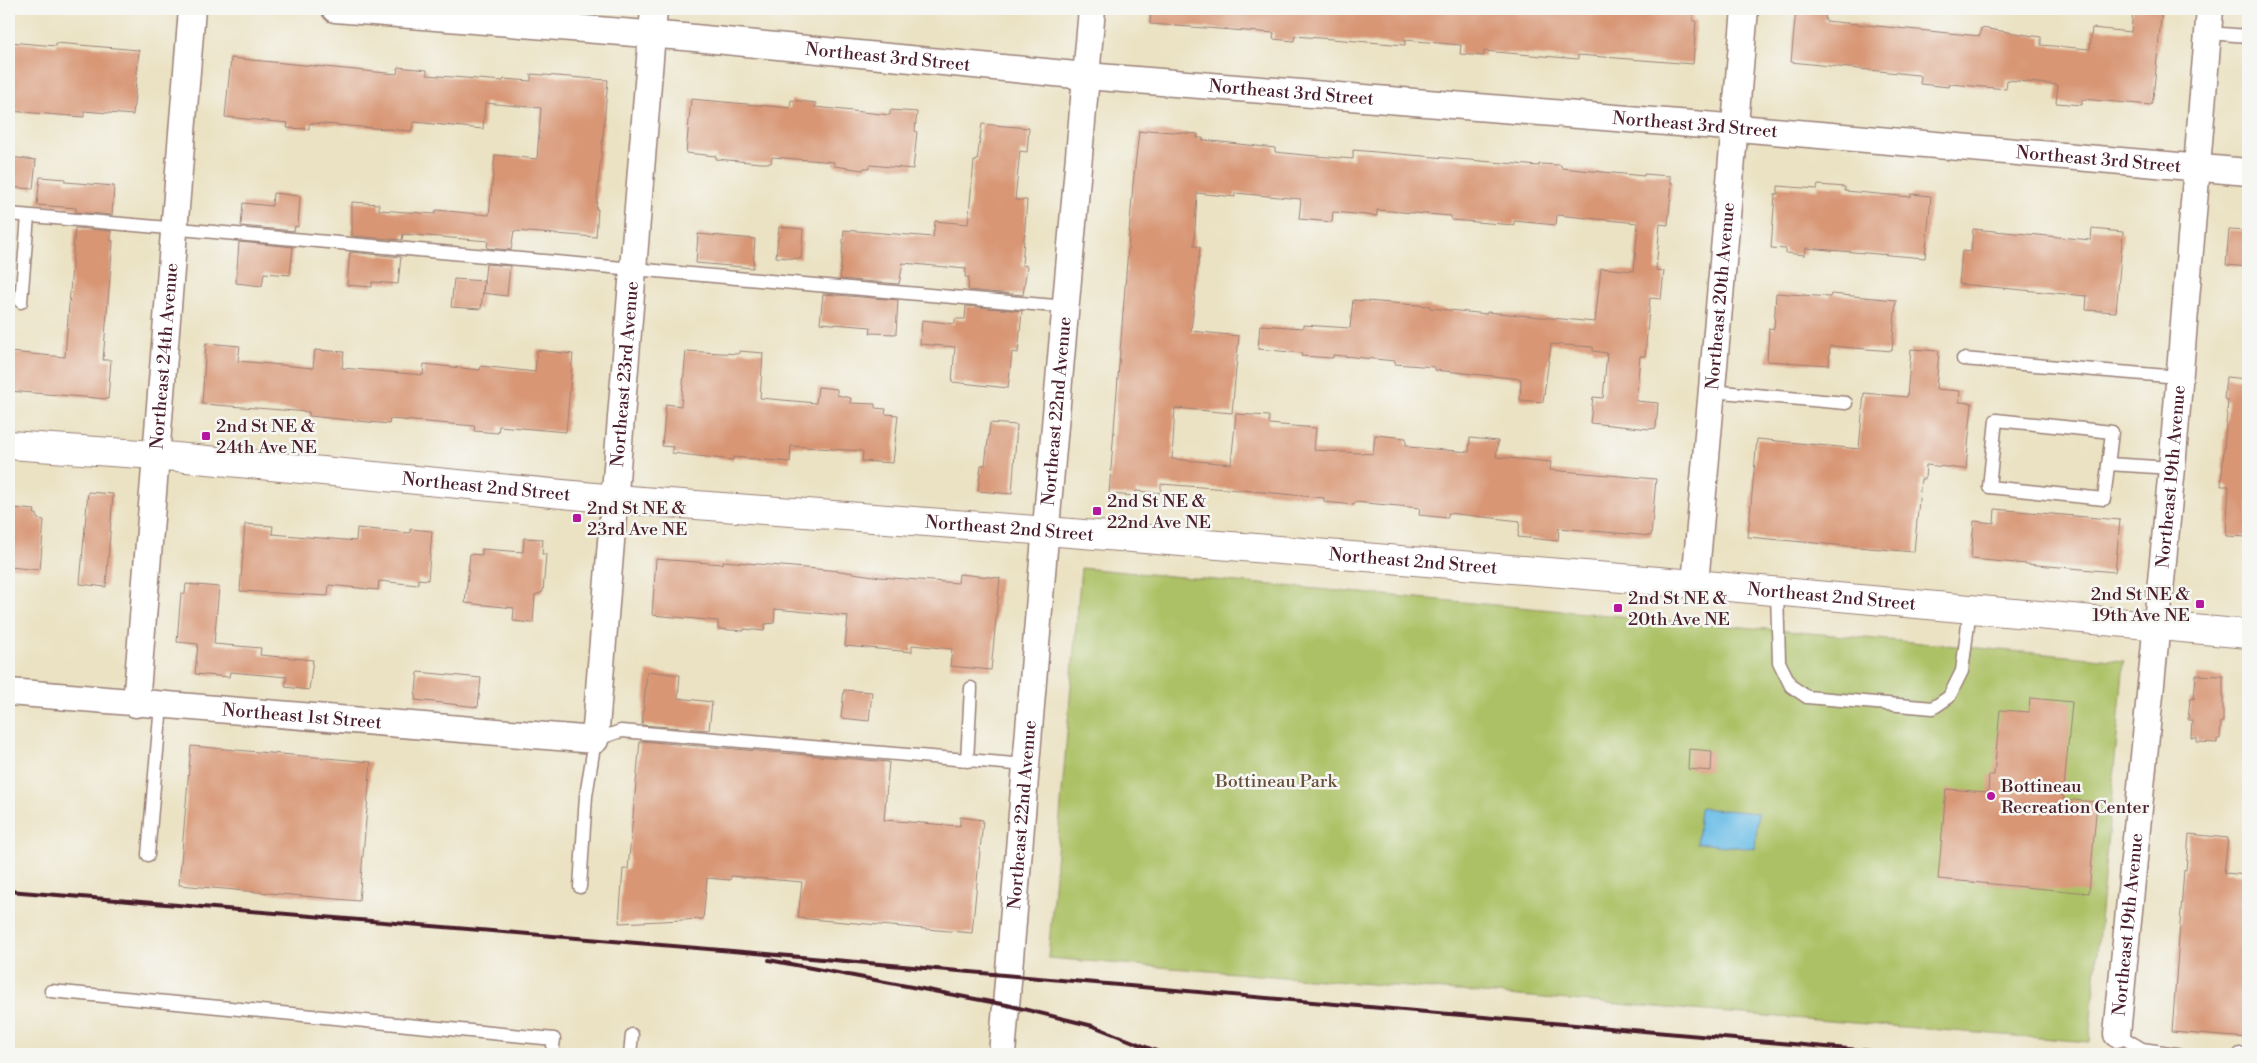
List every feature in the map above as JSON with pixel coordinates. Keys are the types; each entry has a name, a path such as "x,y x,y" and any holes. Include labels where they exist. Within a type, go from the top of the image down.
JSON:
{"street":[{"name":"Northeast 24th Avenue","path":"148,704 155,455 192,9"},
{"name":"Northeast 3rd Street","path":"335,9 652,34 1086,76 1734,128 2248,172"},
{"name":"Northeast 23rd Avenue","path":"595,740 654,9"},
{"name":"Northeast 22nd Avenue","path":"1002,1054 1045,531 1092,9"},
{"name":"Northeast 20th Avenue","path":"1695,584 1745,9"},
{"name":"Northeast 19th Avenue","path":"2118,1034 2172,468 2209,21"},
{"name":"Northeast 2nd Street","path":"9,445 155,455 615,499 1045,531 1695,584 2248,634"},
{"name":"Northeast 1st Street","path":"9,692 595,740"}],"lane":[{"path":"2209,21 2248,36"},
{"path":"9,214 1066,306"},
{"path":"21,302 28,216"},
{"path":"1963,359 2179,377"},
{"path":"1711,391 1846,403"},
{"path":"1996,420 2112,432 2108,464 2104,499 1989,487 1996,420"},
{"path":"2108,464 2172,468"},
{"path":"1777,592 1779,662 1791,686 1807,697 1933,708 1949,697 1962,671 1970,609"},
{"path":"967,761 972,688"},
{"path":"148,704 148,855"},
{"path":"580,887 586,796 595,740 621,731 1026,765"},
{"path":"51,991 554,1039 552,1054"},
{"path":"2118,1034 2142,1048 2177,1054"},
{"path":"630,1054 632,1035"},
{"path":"2240,1054 2248,1053"}],"green space":[{"name":"Bottineau Park","path":"1081,568 2124,661 2089,1042 1048,958"}],"water":[{"path":"1700,808 1758,813 1755,849 1697,843"}],"building":[{"path":"1151,9 1693,9 1693,21 1696,21 1693,64 1578,55 1578,59 1484,51 1484,56 1460,54 1461,45 1405,40 1405,45 1295,36 1294,41 1273,39 1274,33 1150,24"},
{"path":"1796,9 1826,10 1825,21 1980,36 1981,28 2041,37 2041,45 2090,49 2092,28 2131,32 2133,9 2162,9 2153,98 2151,105 2082,99 2082,105 2056,103 2058,85 2007,80 2006,89 1950,84 1949,87 1920,84 1921,76 1918,75 1791,62"},
{"path":"9,42 56,46 56,43 139,50 133,115 84,111 84,117 9,111"},
{"path":"231,58 397,74 398,67 427,70 427,75 503,81 504,79 531,81 531,74 608,80 596,209 598,209 596,237 514,231 511,250 487,248 488,241 403,234 402,240 352,236 352,202 379,204 379,210 435,214 436,210 489,215 495,155 537,159 541,108 485,103 483,129 414,122 411,131 312,123 309,124 309,129 287,128 288,123 225,117"},
{"path":"691,99 790,108 791,100 816,103 815,107 890,115 890,110 917,112 913,169 870,165 869,168 864,168 863,170 834,166 834,162 772,157 771,163 761,163 716,159 716,156 686,153"},
{"path":"982,124 1029,128 1027,152 1020,151 1015,200 1027,200 1022,265 1027,266 1023,295 968,290 969,277 965,277 966,269 903,263 899,284 840,279 844,230 933,237 935,221 968,224 974,161 977,161"},
{"path":"1147,130 1198,134 1197,138 1203,138 1203,140 1275,148 1275,152 1304,155 1353,159 1353,150 1539,166 1539,164 1561,165 1561,168 1644,176 1644,174 1670,176 1670,182 1672,182 1668,225 1660,224 1656,270 1664,271 1661,299 1650,298 1645,356 1640,356 1636,401 1658,403 1656,428 1650,429 1590,423 1593,397 1603,398 1607,353 1593,351 1593,347 1551,344 1543,402 1520,400 1521,379 1435,370 1435,367 1395,364 1395,361 1333,355 1333,358 1301,356 1302,353 1258,349 1260,325 1303,328 1303,325 1350,328 1353,300 1430,306 1430,308 1487,314 1487,312 1595,322 1601,268 1634,271 1638,223 1557,215 1556,225 1514,221 1514,225 1451,220 1451,216 1377,210 1377,216 1333,212 1332,222 1299,219 1301,199 1235,193 1235,197 1197,193 1194,246 1200,247 1191,331 1239,336 1232,413 1175,408 1172,459 1231,464 1236,414 1269,416 1269,424 1316,428 1314,450 1373,454 1375,435 1406,438 1406,445 1409,445 1409,447 1469,452 1470,438 1498,441 1496,457 1551,462 1550,470 1656,479 1651,536 1559,528 1558,541 1518,537 1520,521 1448,513 1448,518 1419,515 1420,508 1355,502 1354,505 1324,502 1324,498 1253,491 1161,484 1161,493 1136,491 1136,496 1109,494 1133,184 1139,131 1146,132"},
{"path":"9,157 36,160 33,189 9,187"},
{"path":"40,177 65,179 65,182 114,186 112,215 76,212 76,208 37,205"},
{"path":"1818,185 1845,187 1845,191 1911,197 1911,194 1931,196 1925,258 1806,248 1805,255 1786,253 1786,249 1771,248 1775,194 1778,194 1778,186 1817,189"},
{"path":"273,193 300,196 298,227 295,226 294,231 241,226 243,203 272,206"},
{"path":"779,227 803,229 801,259 776,257"},
{"path":"75,228 111,231 111,241 113,241 103,360 111,360 108,399 9,391 9,352 65,357"},
{"path":"1973,229 2091,240 2092,229 2123,232 2116,312 2086,310 2087,296 1959,284 1962,251 1971,252"},
{"path":"2229,230 2248,231 2248,267 2226,265"},
{"path":"698,234 755,239 753,268 696,263"},
{"path":"239,242 293,247 290,275 264,273 262,286 236,283"},
{"path":"350,252 401,257 398,284 372,282 372,287 347,285"},
{"path":"486,264 510,266 507,296 483,293"},
{"path":"454,279 484,281 481,309 451,307"},
{"path":"1776,293 1830,297 1831,294 1896,300 1892,351 1830,346 1829,365 1767,361 1769,328 1774,329"},
{"path":"823,294 898,300 896,334 870,333 871,327 820,323"},
{"path":"966,306 1022,311 1018,353 1012,352 1008,388 952,382 955,347 920,344 922,320 955,324 955,319 965,319"},
{"path":"206,343 240,346 238,361 313,368 315,350 344,352 342,368 423,375 424,364 480,370 481,366 535,372 537,350 573,354 566,432 499,426 498,433 474,431 475,426 390,419 389,424 309,416 309,412 202,404"},
{"path":"1911,349 1939,351 1936,389 1960,391 1959,402 1972,403 1966,469 1926,465 1925,479 1921,479 1914,552 1748,537 1757,439 1859,449 1864,393 1907,397"},
{"path":"686,351 739,354 739,351 763,353 760,398 816,403 818,387 837,389 837,395 851,398 850,403 875,404 875,408 886,409 885,414 898,415 893,463 862,461 863,452 861,451 791,446 790,462 733,457 733,460 672,453 673,447 662,446 666,404 681,406"},
{"path":"2226,377 2248,379 2248,537 2226,536 2229,486 2221,486 2228,400 2224,399"},
{"path":"990,423 1017,425 1012,494 978,491 981,465 985,465"},
{"path":"88,492 113,494 106,587 80,584"},
{"path":"12,508 35,510 34,514 37,514 37,519 44,520 40,570 9,567"},
{"path":"1995,509 2120,520 2115,572 1971,559 1974,521 1994,523"},
{"path":"245,524 273,526 272,534 356,541 357,528 410,533 410,529 432,531 428,580 418,579 418,585 379,581 378,590 329,585 328,596 240,591"},
{"path":"524,538 543,539 542,554 546,554 543,592 535,595 533,623 513,621 514,608 465,603 470,554 482,555 482,549 523,552"},
{"path":"656,559 723,564 723,561 958,583 959,574 1000,578 991,670 950,666 952,649 912,645 912,652 845,646 848,616 775,609 774,623 765,624 764,631 744,629 744,631 718,629 718,621 652,615"},
{"path":"186,584 219,587 214,644 261,648 260,655 313,660 309,690 285,687 287,677 230,672 229,677 195,674 198,644 177,642 181,593 185,594"},
{"path":"647,671 680,675 678,698 712,702 709,730 642,725"},
{"path":"418,672 481,678 478,707 415,700"},
{"path":"2196,675 2223,676 2223,722 2221,722 2220,739 2217,739 2217,743 2197,742 2197,738 2191,738 2192,720 2188,720 2190,698 2194,699"},
{"path":"844,690 872,692 869,721 841,718"},
{"name":"Bottineau Recreation Center","path":"2030,698 2072,702 2063,799 2097,802 2089,893 1938,879 1946,789 1988,792 1989,775 1994,775 2000,710 2029,712"},
{"path":"640,741 889,762 884,820 960,826 960,817 983,820 972,933 798,918 802,882 731,876 730,880 707,878 703,919 619,923 623,869 628,869"},
{"path":"191,746 371,762 359,901 179,885"},
{"path":"1689,749 1712,751 1711,771 1688,769"},
{"path":"2189,834 2228,838 2224,873 2248,875 2248,1038 2172,1032 2184,870 2186,870"}],"railway":[{"path":"9,891 709,949 1905,1054"},
{"path":"769,960 1007,1005 1093,1026 1164,1054"}],"place":[{"name":"2nd St NE & 24th Ave NE","path":"206,436"},
{"name":"2nd St NE & 22nd Ave NE","path":"1097,511"},
{"name":"2nd St NE & 23rd Ave NE","path":"577,518"},
{"name":"2nd St NE & 19th Ave NE","path":"2200,604"},
{"name":"2nd St NE & 20th Ave NE","path":"1618,608"},
{"name":"Bottineau Recreation Center","path":"1991,796"}]}
